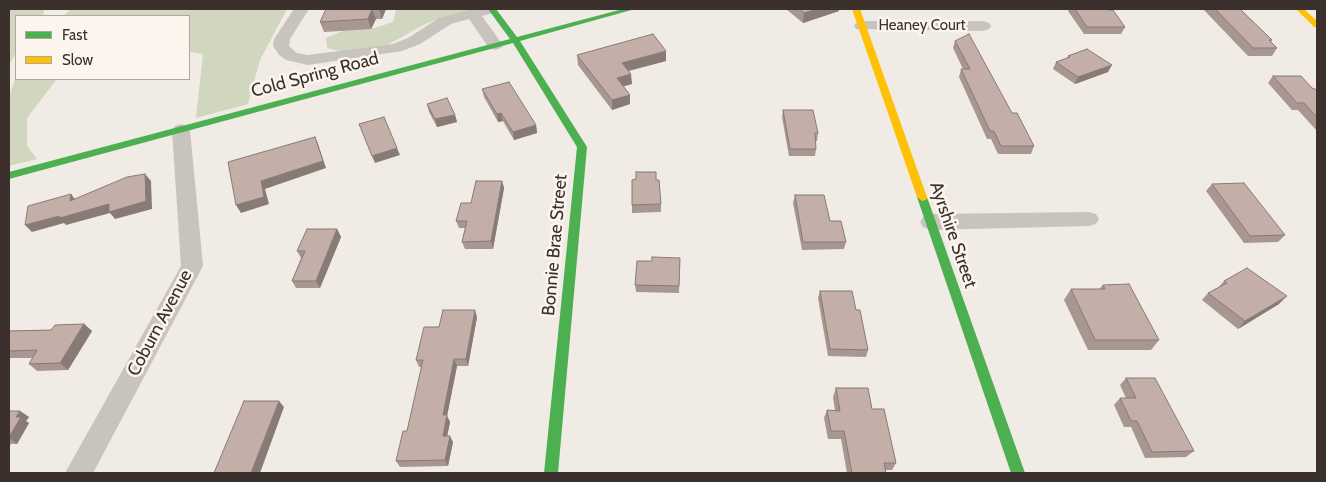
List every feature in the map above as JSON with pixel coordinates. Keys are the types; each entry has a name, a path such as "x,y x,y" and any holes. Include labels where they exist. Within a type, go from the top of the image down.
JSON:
{"street":[{"path":"301,9 282,39 281,46 285,52 292,56 308,60 396,48 414,41 438,24 491,9"},
{"name":"Bonnie Brae Street","path":"491,9 515,40 582,148 551,473"},
{"name":"Cold Spring Road","path":"9,176 631,9"},
{"name":"Ayrshire Street","path":"856,9 1018,473"},
{"path":"1300,9 1317,25"},
{"path":"472,13 495,45"},
{"name":"Heaney Court","path":"862,26 983,26"},
{"name":"Coburn Avenue","path":"79,473 192,266 181,130"},
{"path":"930,222 1090,219"}],"green space":[{"path":"9,9 43,9 44,13 42,15 15,15 15,54 9,65"},
{"path":"71,9 287,9 260,60 248,104 196,118 203,54 190,52 190,15 64,15"},
{"path":"396,9 470,9 427,23 387,45 344,52 327,48 326,38 345,30 375,28 393,22"},
{"path":"15,80 56,80 27,118 27,146 37,159 9,166 9,97"}],"building":[{"path":"326,9 372,9 368,19 320,22"},
{"path":"799,9 817,9 804,13"},
{"path":"1075,9 1113,10 1125,27 1087,27"},
{"path":"1215,9 1240,9 1272,40 1269,40 1277,48 1253,48"},
{"path":"653,34 666,51 622,63 631,74 617,78 630,95 612,100 577,55"},
{"path":"969,34 1012,113 1017,113 1034,146 1001,146 994,131 990,131 961,69 970,69 955,41"},
{"path":"1087,49 1112,65 1078,77 1056,62 1070,57 1068,56"},
{"path":"1273,76 1301,76 1312,88 1317,90 1317,117 1304,103 1297,103"},
{"path":"509,82 536,125 513,132 501,113 497,114 482,89"},
{"path":"447,98 455,115 435,119 427,104"},
{"path":"783,110 813,110 818,133 815,133 816,149 790,149"},
{"path":"384,117 397,148 372,156 359,124"},
{"path":"315,137 323,161 261,181 264,197 236,205 228,162"},
{"path":"636,172 656,172 656,180 659,180 661,204 632,205 632,180 636,179"},
{"path":"145,174 146,201 109,212 109,204 60,218 59,216 25,225 28,206 71,194 70,201 127,177"},
{"path":"476,181 502,181 491,241 462,242 467,221 456,221 461,203 471,203"},
{"path":"1244,183 1285,235 1250,236 1212,184"},
{"path":"795,195 824,195 830,221 841,221 846,242 803,242"},
{"path":"307,229 337,229 316,281 292,281 305,251 297,251"},
{"path":"652,257 680,258 679,286 635,285 637,261 652,261"},
{"path":"1247,268 1287,296 1245,321 1208,293 1227,283 1224,281"},
{"path":"1129,284 1159,340 1095,340 1071,289 1105,289 1103,285"},
{"path":"820,291 852,291 856,310 860,310 868,350 830,349"},
{"path":"443,310 475,310 466,359 454,359 443,415 447,415 443,436 450,436 445,460 396,461 403,431 407,431 423,360 416,360 424,327 439,327"},
{"path":"84,324 60,363 29,364 37,350 9,351 9,331 51,330 55,325"},
{"path":"1126,378 1155,378 1194,451 1152,452 1137,421 1131,421 1120,398 1136,398"},
{"path":"836,388 868,388 872,409 884,409 896,463 884,463 886,473 852,473 844,431 831,431 827,410 840,411"},
{"path":"244,401 279,401 251,473 214,473"},
{"path":"9,411 20,411 16,417 21,417 9,437"}],"traffic: fast":[{"path":"492,9 515,40 582,147 551,473"},
{"path":"9,176 631,9"},
{"path":"922,197 1018,473"}],"traffic: slow":[{"path":"856,9 922,197"},
{"path":"1300,9 1317,25"}]}
